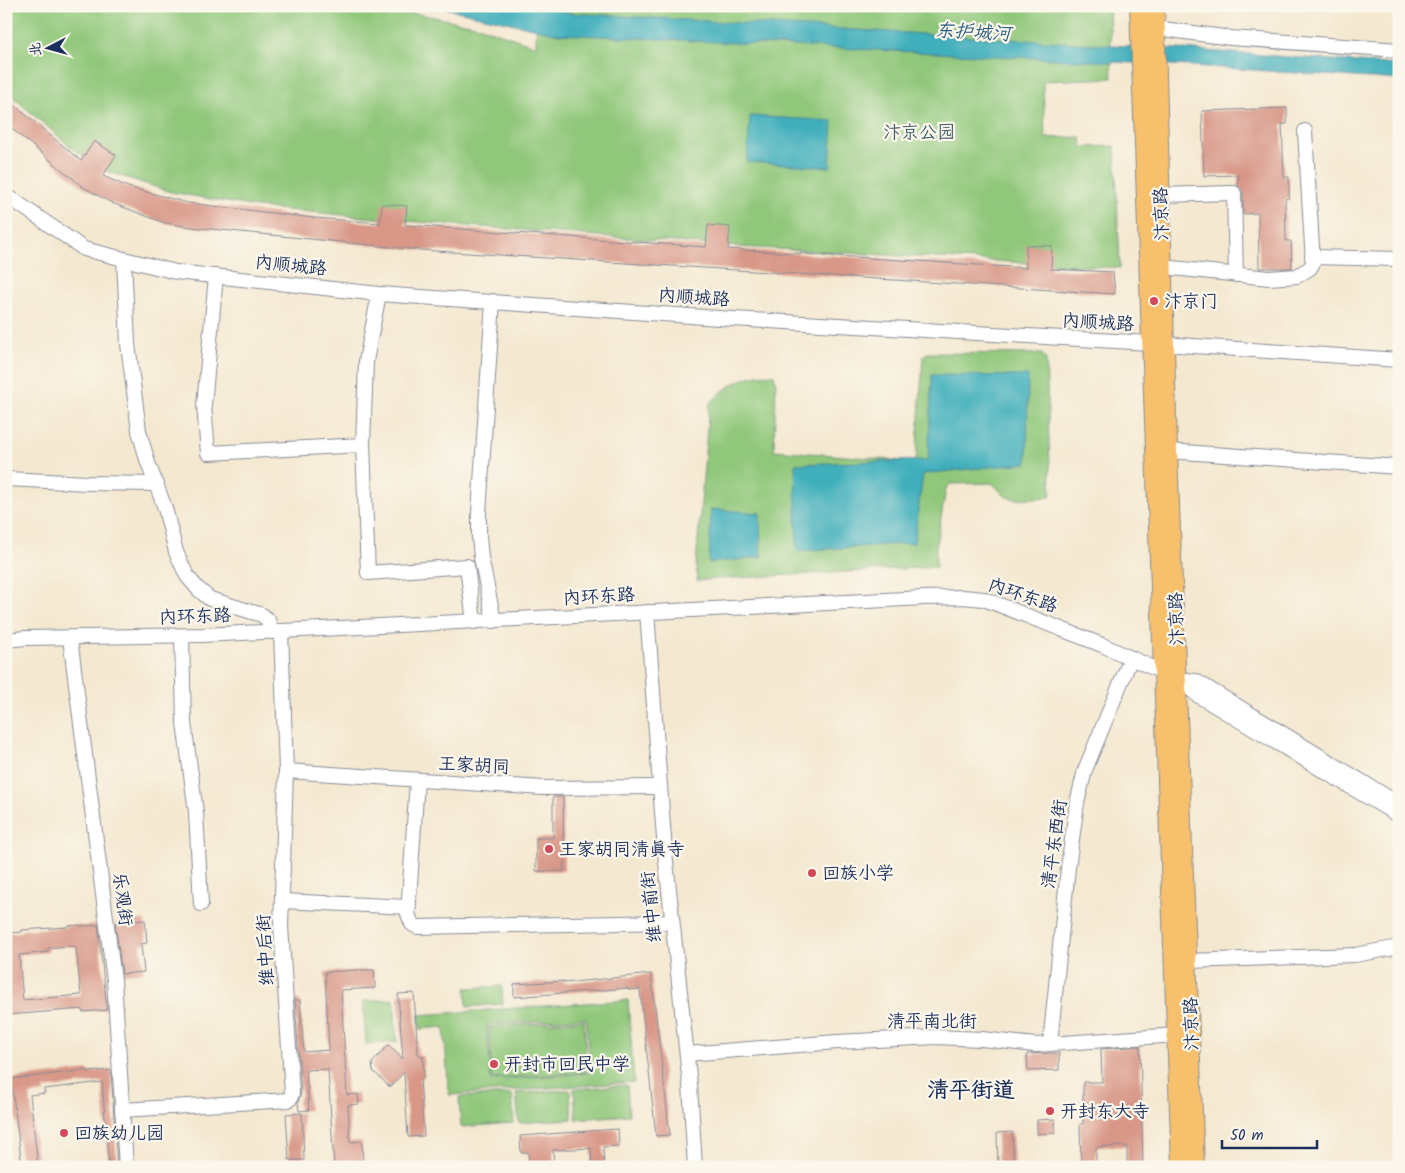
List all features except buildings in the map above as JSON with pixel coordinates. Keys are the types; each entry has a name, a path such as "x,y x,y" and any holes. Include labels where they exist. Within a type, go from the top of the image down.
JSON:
{"main road":[{"path":"1139,6 1150,33"},
{"path":"1148,72 1150,33 1155,6"},
{"name":"汴京路","path":"1148,72 1160,195 1163,267 1158,344 1168,451 1177,1035 1181,1167"},
{"name":"汴京路","path":"1148,72 1171,675 1188,961 1195,1167"}],"street":[{"path":"1150,33 1399,50"},
{"path":"1163,267 1269,278 1297,276 1310,268 1313,263 1305,132"},
{"path":"1160,195 1234,193 1236,275"},
{"name":"内顺城路","path":"6,195 84,249 176,272 378,294 1399,360"},
{"path":"1312,257 1399,258"},
{"path":"124,259 128,344 139,431 148,463 165,508 176,552 187,576 198,589 210,598 262,615 277,632"},
{"path":"216,276 204,405 208,452 362,445"},
{"path":"378,294 366,361 362,445 368,572 467,566 474,622"},
{"path":"493,301 479,537 494,621"},
{"path":"1168,451 1399,467"},
{"path":"6,479 156,484"},
{"name":"内环东路","path":"6,640 277,632 924,598 977,599 1007,607 1171,675 1196,681 1399,804"},
{"name":"维中前街","path":"647,612 672,922 690,1085 694,1167"},
{"name":"维中后街","path":"122,1110 288,1100 292,1094 281,926 286,771 277,632"},
{"path":"182,636 184,723 196,812 201,904"},
{"name":"乐观街","path":"70,638 114,980 126,1167"},
{"name":"清平东西街","path":"1050,1044 1068,868 1077,802 1085,770 1131,658"},
{"name":"内环东路","path":"1171,675 1197,695 1399,816"},
{"name":"王家胡同","path":"286,771 542,788 660,787"},
{"path":"417,781 409,907 409,919 412,924 418,927 672,922"},
{"path":"282,901 409,907"},
{"path":"1188,961 1355,955 1399,947"},
{"name":"清平南北街","path":"687,1054 837,1042 936,1037 982,1039 1035,1045 1177,1035"}],"green space":[{"name":"汴京公园","path":"6,6 377,6 475,25 536,46 537,6 1109,6 1112,78 1043,81 1045,138 1081,137 1082,147 1115,146 1120,268 740,247 418,222 255,207 171,192 109,172 73,149 6,91"},
{"path":"927,353 1042,354 1046,359 1051,494 1049,497 1017,499 1006,497 992,483 950,484 946,489 936,546 936,567 697,581 696,564 709,405 715,398 738,381 756,375 774,375 776,382 774,450 916,462 923,356"},
{"path":"502,986 503,1004 467,1007 466,988"},
{"path":"394,999 397,1042 366,1044 363,1001"},
{"path":"628,1000 634,1082 449,1095 444,1027 420,1029 419,1015","holes":["586,1018 590,1073 491,1080 487,1025"]},
{"path":"584,1020 587,1072 492,1079 489,1027"},
{"path":"627,1085 629,1115 576,1119 574,1089"},
{"path":"570,1090 572,1119 519,1123 516,1093"},
{"path":"512,1094 514,1123 461,1127 459,1097"}],"water":[{"path":"435,6 539,6 570,13 1194,50 1399,65 1399,80 1193,66 559,34"},
{"path":"750,116 833,121 830,167 747,162"},
{"path":"932,375 1028,376 1027,463 923,474 914,543 797,551 795,464 928,460"},
{"path":"711,509 760,513 761,557 709,563"}],"place":[{"name":"汴京门","path":"1154,301"},
{"name":"王家胡同清真寺","path":"549,849"},
{"name":"回族小学","path":"812,873"},
{"name":"开封市回民中学","path":"494,1064"},
{"name":"开封东大寺","path":"1050,1111"},
{"name":"回族幼儿园","path":"64,1133"}],"district":[{"name":"清平街道","path":"971,1089"}],"water label":[{"name":"东护城河","path":"973,31"}]}
